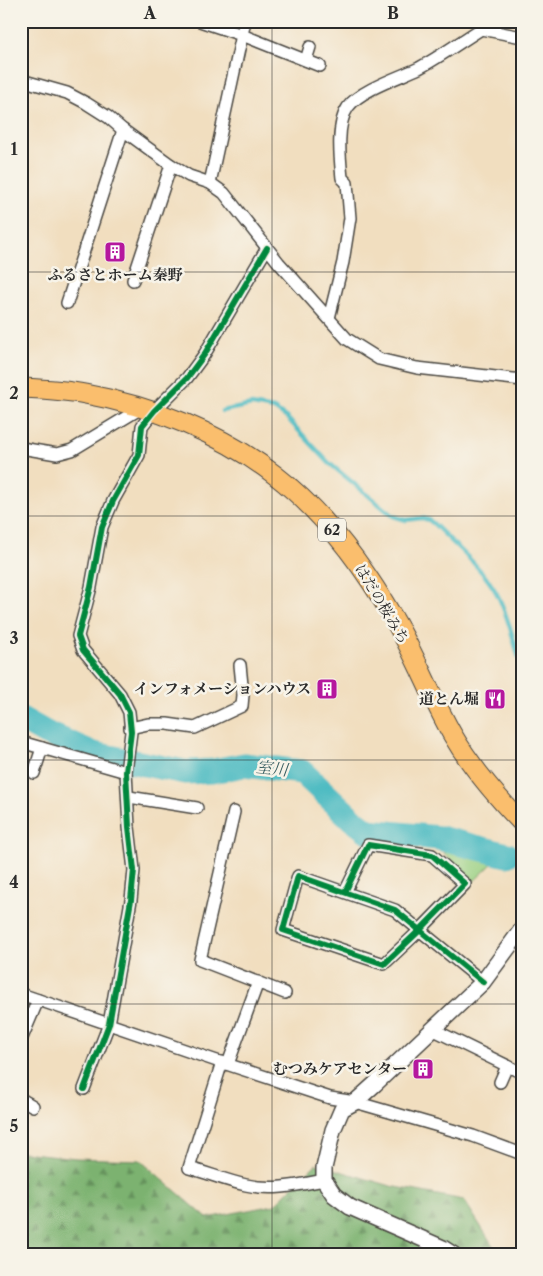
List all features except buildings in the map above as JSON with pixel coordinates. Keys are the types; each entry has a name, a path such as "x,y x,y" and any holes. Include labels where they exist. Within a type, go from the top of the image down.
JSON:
{"main road":[{"name":"はだの桜みち","path":"21,388 83,393 148,409 180,421 234,448 274,474 320,516 370,578 396,621 452,735 470,764 496,796 522,822"}],"street":[{"path":"200,21 242,35 320,66"},
{"path":"210,182 245,21"},
{"path":"329,318 343,262 350,218 347,183 342,178 340,153 341,125 348,106 364,94 420,68 481,25 522,37"},
{"path":"306,60 310,47"},
{"path":"21,80 67,93 108,117 171,165 189,176 210,182 231,200 279,263 347,340 379,359 417,368 522,380"},
{"path":"67,303 123,130"},
{"path":"133,280 171,165"},
{"path":"21,448 57,454 72,450 148,409 187,378 204,355 267,248"},
{"path":"84,1089 109,1024 131,900 134,870 129,827 127,770 130,728 129,712 120,694 82,650 78,636 91,587 102,527 112,501 139,455 142,426 148,409"},
{"path":"130,728 148,724 167,724 195,728 242,706 243,695 240,665"},
{"path":"21,742 127,770"},
{"path":"34,773 42,748"},
{"path":"129,797 197,808"},
{"path":"234,812 200,960 285,993"},
{"path":"345,892 368,845 432,855 465,884 420,930 384,964 283,930 298,876 395,910 420,930 483,982"},
{"path":"454,1255 443,1248 350,1207 334,1195 324,1180 324,1168 333,1130 342,1110 355,1102 483,982 522,929"},
{"path":"258,982 225,1063 189,1168 246,1185 261,1187 292,1187 324,1180"},
{"path":"21,994 330,1098 355,1102 473,1136 522,1154"},
{"path":"21,1040 38,1000"},
{"path":"432,1029 518,1071"},
{"path":"500,1082 507,1066"},
{"path":"21,1099 33,1106"}],"green space":[{"path":"442,851 492,860 492,864 472,883"},
{"path":"22,1152 76,1158 140,1160 207,1218 274,1205 316,1164 391,1186 464,1200 499,1255 21,1255"}],"waterway":[{"path":"222,411 252,405 274,409 287,418 329,463 393,516 406,520 422,518 429,520 435,525 477,567 497,594 505,612 522,668"},
{"name":"室川","path":"21,719 46,733 94,754 185,772 212,771 244,765 302,772 352,819 368,831 439,838 507,855"}],"cycle path":[{"path":"84,1089 109,1024 131,900 134,870 126,772 131,732 129,712 120,694 83,650 78,636 91,587 102,527 113,501 139,455 142,426 154,411 187,378 204,355 267,248"},
{"path":"345,892 368,845 432,855 465,884 420,930 384,964 283,930 298,876 395,910 483,982"}],"place":[{"name":"ふるさとホーム秦野","path":"115,252"},
{"name":"インフォメーションハウス","path":"327,689"},
{"name":"道とん堀","path":"495,699"},
{"name":"むつみケアセンター","path":"423,1069"}]}
